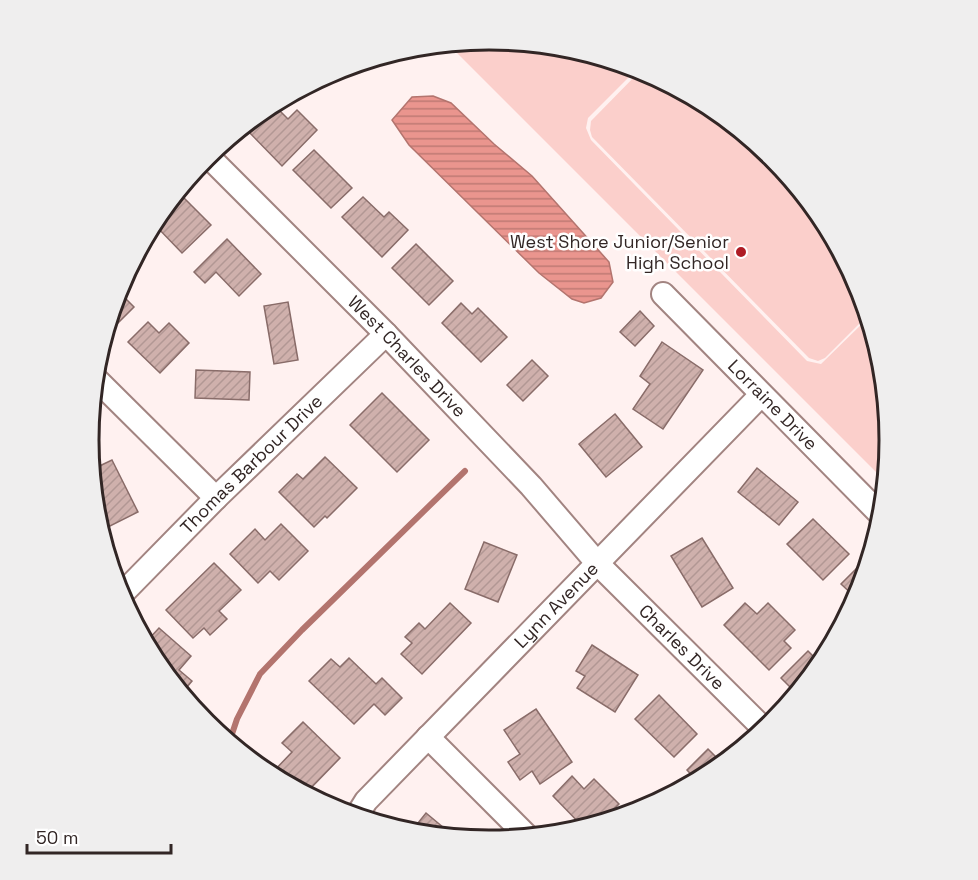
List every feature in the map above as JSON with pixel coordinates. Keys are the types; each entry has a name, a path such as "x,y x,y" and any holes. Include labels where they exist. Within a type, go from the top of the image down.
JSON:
{"street":[{"name":"West Charles Drive","path":"215,163 386,334 531,486 598,564"},
{"name":"Lorraine Drive","path":"663,294 873,507"},
{"name":"Thomas Barbour Drive","path":"128,588 216,498 386,334"},
{"path":"103,385 216,498"},
{"name":"Lynn Avenue","path":"361,809 366,801 761,395"},
{"name":"Charles Drive","path":"598,564 758,723"},
{"path":"428,737 520,829"}],"shaded area":[{"path":"515,50 540,53 590,63 630,76 588,118 586,128 591,140 807,361 821,364 862,324 872,364 879,414 878,474 455,51"},
{"path":"634,77 684,102 727,130 783,183 814,223 839,267 861,322 825,358 818,361 809,358 592,137 591,121"},
{"path":"433,96 451,103 532,176 609,262 613,282 601,298 584,303 572,299 539,273 409,145 392,120 412,97"}],"building":[{"path":"297,110 317,130 282,166 249,132 280,111 288,119"},
{"path":"314,150 352,188 331,208 293,170"},
{"path":"183,197 211,225 182,253 160,230"},
{"path":"363,197 384,217 389,212 408,230 382,257 342,217"},
{"path":"227,239 261,274 239,296 216,272 205,283 194,272"},
{"path":"416,244 453,281 429,305 392,268"},
{"path":"125,298 134,307 116,325"},
{"path":"288,302 298,360 274,364 264,306"},
{"path":"461,303 472,314 478,308 507,337 481,362 442,323"},
{"path":"640,311 654,326 635,346 620,332"},
{"path":"148,322 159,333 169,323 189,343 160,373 128,342"},
{"path":"662,342 703,370 663,429 633,409 650,384 640,376"},
{"path":"532,360 548,376 523,401 507,385"},
{"path":"196,370 250,372 249,400 195,398"},
{"path":"382,393 429,440 397,472 350,425"},
{"path":"615,414 642,447 606,477 579,444"},
{"path":"325,457 357,488 327,518 325,516 314,527 279,492 297,474 303,479"},
{"path":"112,460 138,512 109,527 102,491 99,466"},
{"path":"757,468 798,502 779,525 738,492"},
{"path":"813,519 849,554 823,580 787,544"},
{"path":"281,524 308,551 279,580 270,571 258,583 230,554 255,529 265,540"},
{"path":"702,538 733,588 702,607 671,556"},
{"path":"484,542 517,555 498,602 465,589"},
{"path":"214,563 241,590 219,611 227,619 210,635 204,628 193,638 166,610"},
{"path":"859,566 849,591 841,584"},
{"path":"450,603 471,623 422,674 401,654 412,643 405,637 419,623 425,629"},
{"path":"745,603 757,614 768,603 795,630 784,641 791,648 769,670 724,625"},
{"path":"159,628 191,656 179,670 192,681 187,687 164,657 152,636"},
{"path":"592,645 638,675 615,712 577,688 585,676 576,671"},
{"path":"808,651 814,657 791,688 781,678"},
{"path":"349,658 376,684 382,678 402,698 385,715 374,704 354,724 309,681 331,659 340,667"},
{"path":"659,695 697,734 674,757 635,719"},
{"path":"536,709 572,762 540,784 532,771 520,780 508,762 520,754 504,730"},
{"path":"303,722 340,758 311,787 277,768 292,752 282,743"},
{"path":"708,749 716,758 691,774 687,770"},
{"path":"572,776 584,789 594,779 619,804 612,811 576,820 553,796"},
{"path":"426,813 444,828 438,827 417,824"}],"waterway":[{"path":"232,734 237,719 260,674 465,471"}],"place":[{"name":"West Shore Junior/Senior High School","path":"741,252"}]}
